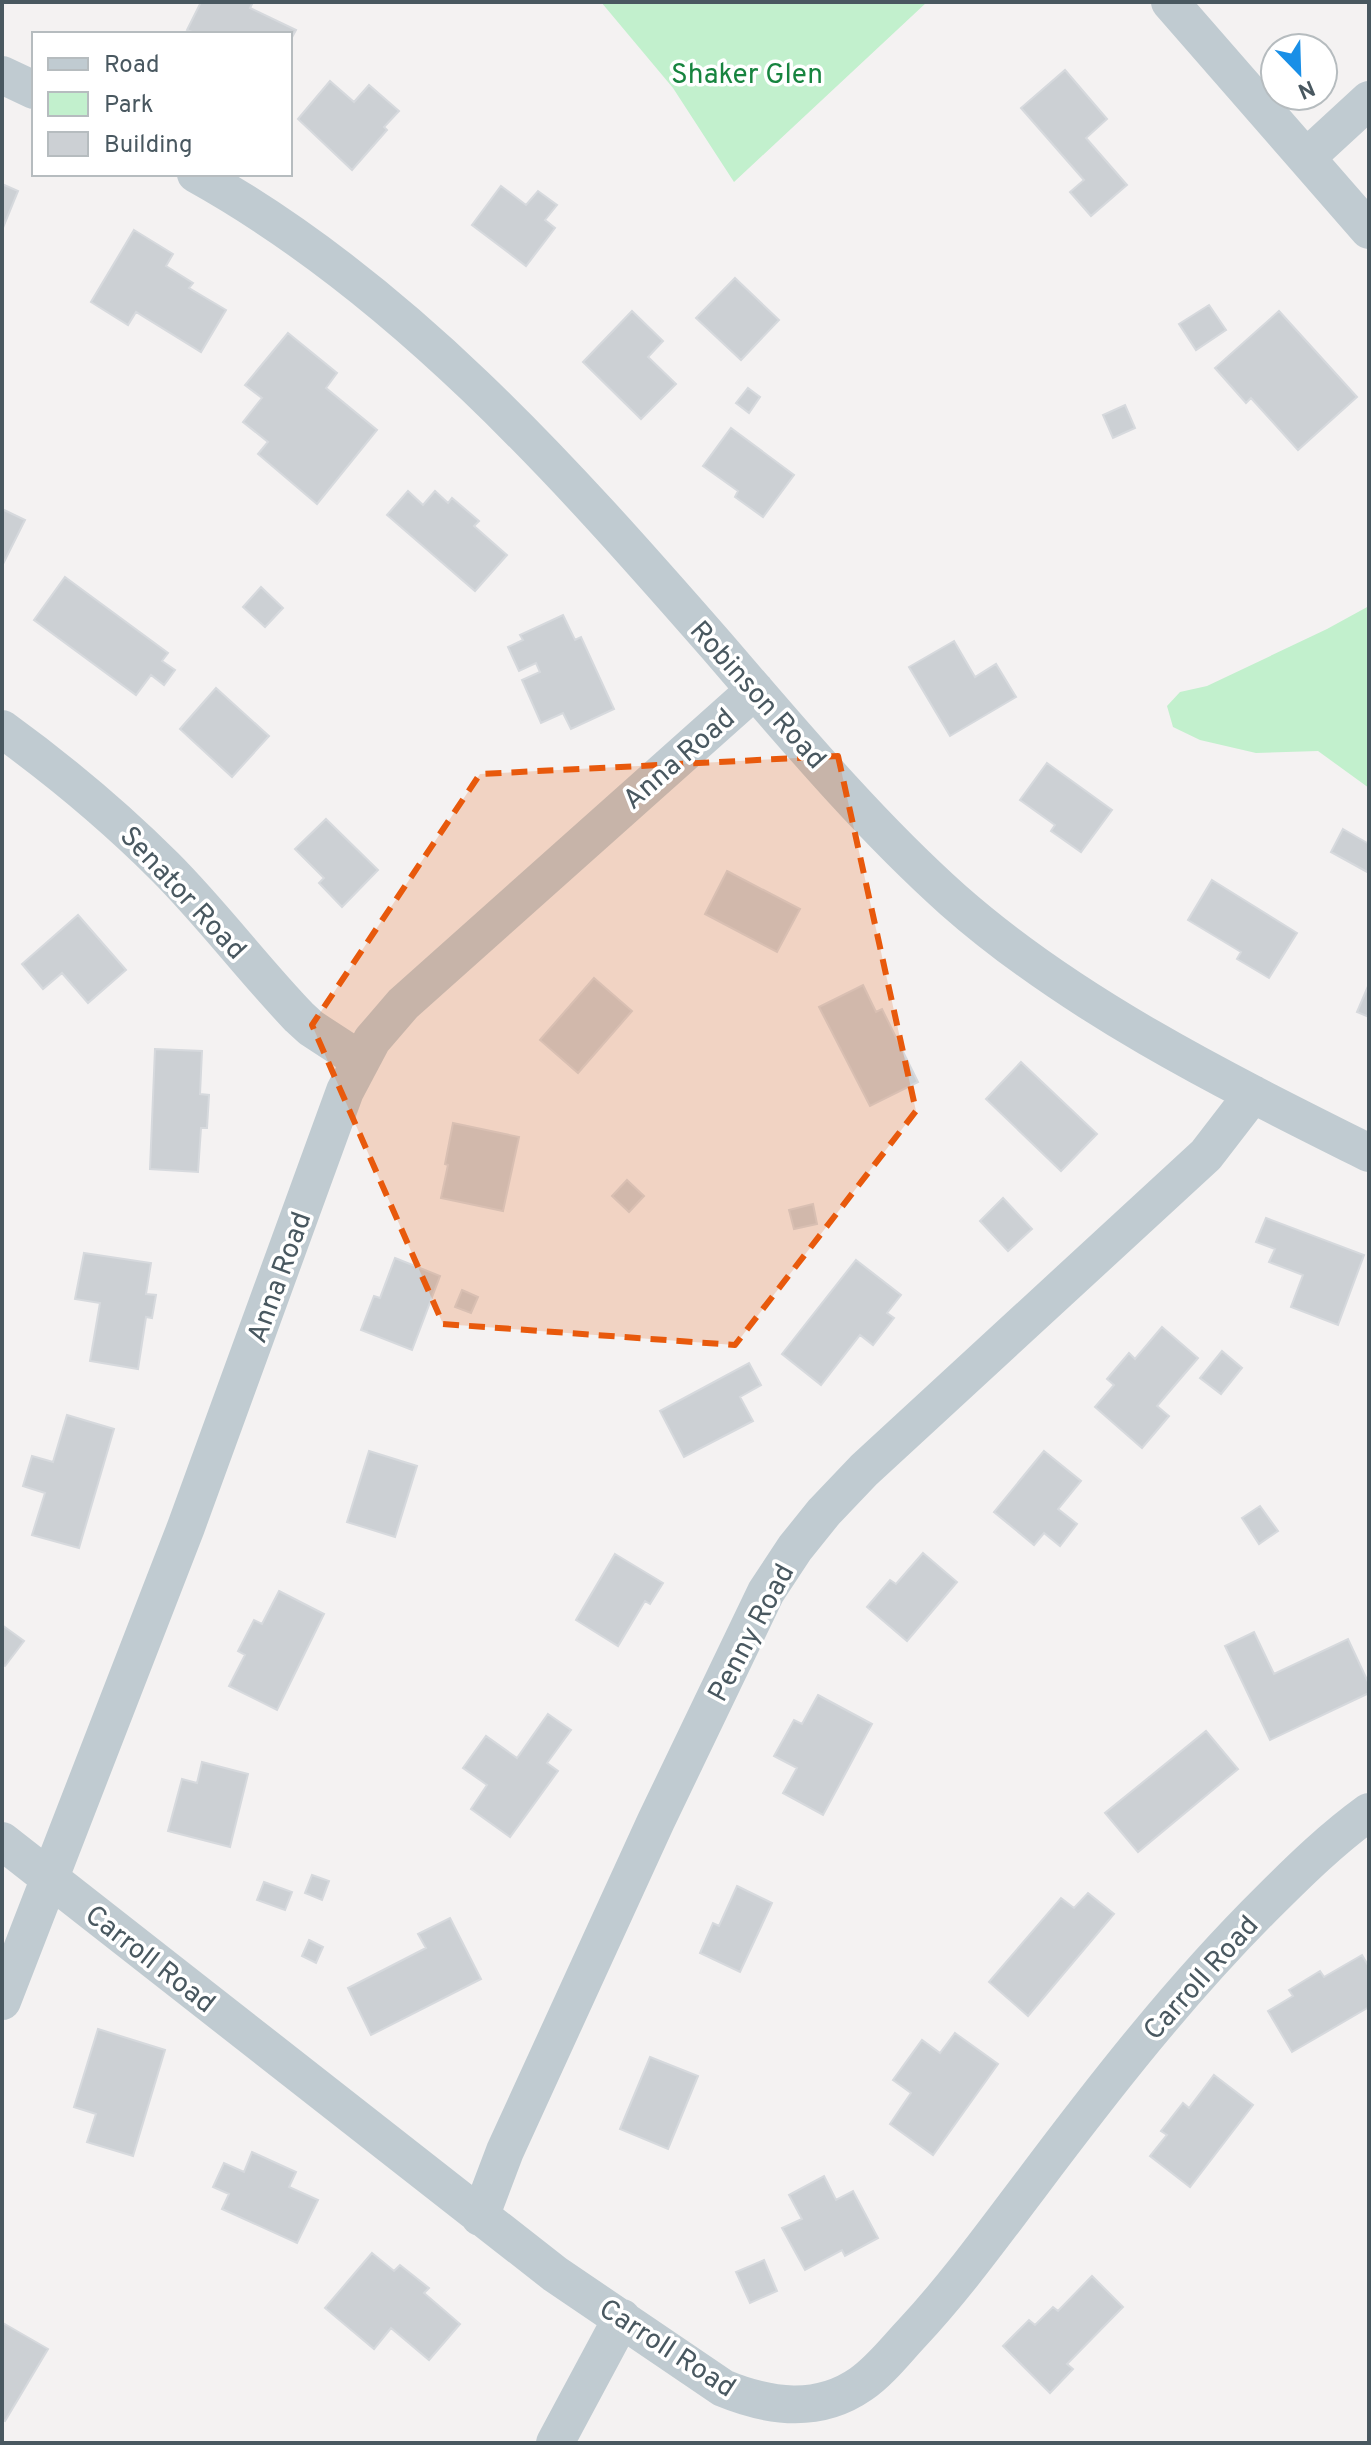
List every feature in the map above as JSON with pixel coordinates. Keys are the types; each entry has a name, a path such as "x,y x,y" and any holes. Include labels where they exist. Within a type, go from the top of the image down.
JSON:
{"street":[{"path":"1170,2 1369,230"},
{"path":"2,75 32,89"},
{"path":"1306,158 1369,100"},
{"name":"Robinson Road","path":"200,176 315,250 461,374 631,548 845,790 954,900 1035,963 1106,1011 1253,1094 1369,1153"},
{"name":"Anna Road","path":"2,2001 186,1527 340,1104 360,1060 385,1022 403,1004 755,690"},
{"name":"Senator Road","path":"2,729 73,782 116,820 166,869 299,1017 323,1037 360,1060"},
{"name":"Penny Road","path":"480,2217 505,2151 656,1821 766,1592 795,1548 864,1470 1206,1155 1253,1094"},
{"name":"Carroll Road","path":"2,1841 555,2274 723,2388 749,2398 787,2405 814,2404 837,2397 862,2383 896,2351 952,2290 1167,2010 1224,1945 1313,1858 1369,1812"},
{"path":"555,2443 622,2318"}],"highlighted area":[{"path":"838,756 916,1111 735,1345 443,1324 312,1025 480,774"}],"green space":[{"name":"Shaker Glen","path":"601,2 927,2 734,182 673,88"},
{"path":"1369,606 1369,788 1318,751 1256,753 1200,740 1173,727 1167,706 1180,692 1207,686"}],"building":[{"path":"201,2 253,2 250,8 296,30 292,37 292,32 187,30"},
{"path":"1065,70 1107,119 1086,138 1127,185 1091,216 1070,192 1084,180 1021,108"},
{"path":"330,81 354,102 369,85 399,111 384,127 387,130 352,170 298,119"},
{"path":"2,184 18,191 2,230"},
{"path":"501,186 526,205 538,191 557,205 545,220 555,228 526,266 472,225"},
{"path":"134,230 173,254 166,266 193,283 189,288 226,310 201,352 136,312 128,325 91,302"},
{"path":"735,278 779,320 741,360 696,318"},
{"path":"1209,305 1226,330 1196,350 1179,324"},
{"path":"632,311 663,341 648,357 676,384 641,419 583,362"},
{"path":"1279,311 1357,397 1298,450 1251,398 1246,403 1215,368"},
{"path":"288,333 337,373 326,388 377,430 317,504 258,454 268,442 243,422 262,398 245,385"},
{"path":"748,388 760,397 749,413 736,403"},
{"path":"1125,405 1135,428 1113,438 1103,415"},
{"path":"731,428 794,475 763,517 735,497 738,491 703,466"},
{"path":"408,491 423,505 435,491 448,503 452,498 479,521 474,526 507,555 475,591 387,515"},
{"path":"2,509 25,520 2,566"},
{"path":"65,577 168,653 162,661 175,670 164,685 151,675 136,695 34,620"},
{"path":"261,587 283,608 265,627 243,607"},
{"path":"563,615 575,640 581,637 614,709 571,729 563,713 541,723 522,680 540,672 536,663 519,671 508,647 523,640 520,635"},
{"path":"954,641 975,677 996,664 1016,697 950,736 909,667"},
{"path":"216,688 269,736 232,777 180,729"},
{"path":"1047,763 1112,810 1081,852 1051,831 1055,825 1020,800"},
{"path":"326,819 378,870 342,907 319,883 324,878 295,849"},
{"path":"1343,829 1369,844 1369,873 1331,852"},
{"path":"727,871 800,909 777,952 705,914"},
{"path":"1212,880 1297,933 1269,978 1237,959 1241,952 1188,920"},
{"path":"78,915 126,970 88,1003 62,973 43,989 22,964"},
{"path":"594,978 632,1011 578,1073 540,1040"},
{"path":"1369,984 1369,1017 1357,1012"},
{"path":"863,985 876,1012 882,1009 918,1082 870,1106 819,1007"},
{"path":"155,1049 202,1051 200,1094 209,1095 207,1128 201,1128 198,1172 150,1169"},
{"path":"1021,1062 1097,1134 1061,1171 986,1099"},
{"path":"453,1123 519,1137 503,1211 441,1198"},
{"path":"627,1180 644,1196 629,1212 612,1196"},
{"path":"1003,1198 1032,1229 1008,1251 980,1221"},
{"path":"813,1204 817,1224 794,1229 789,1210"},
{"path":"1266,1218 1364,1255 1338,1325 1291,1307 1303,1275 1269,1262 1275,1249 1256,1242"},
{"path":"84,1253 151,1263 146,1294 156,1295 152,1318 146,1317 138,1369 90,1361 100,1303 75,1299"},
{"path":"395,1258 440,1276 412,1350 361,1330 374,1296 380,1298"},
{"path":"856,1260 901,1295 887,1313 894,1318 873,1345 860,1335 821,1385 782,1354"},
{"path":"462,1290 478,1297 471,1313 455,1307"},
{"path":"1162,1327 1198,1358 1157,1406 1169,1416 1142,1448 1095,1407 1114,1385 1107,1379 1129,1353 1135,1359"},
{"path":"1222,1351 1242,1368 1221,1394 1200,1378"},
{"path":"749,1363 761,1385 740,1397 753,1421 684,1457 660,1411"},
{"path":"67,1415 114,1429 79,1548 32,1535 45,1493 23,1486 32,1456 53,1462"},
{"path":"369,1451 417,1466 395,1537 347,1522"},
{"path":"1044,1451 1081,1481 1058,1509 1077,1524 1060,1546 1044,1533 1034,1545 994,1512"},
{"path":"1260,1506 1278,1531 1259,1544 1242,1518"},
{"path":"923,1553 957,1582 907,1641 867,1607 890,1580 896,1584"},
{"path":"615,1554 663,1583 650,1604 645,1601 618,1646 576,1620"},
{"path":"279,1591 324,1614 277,1710 229,1686 245,1655 238,1651 254,1620 262,1624"},
{"path":"2,1625 24,1641 5,1666 2,1664"},
{"path":"1254,1632 1274,1674 1348,1639 1369,1684 1369,1693 1270,1740 1225,1646"},
{"path":"818,1695 872,1724 823,1815 783,1793 797,1768 774,1756 794,1720 802,1724"},
{"path":"548,1714 571,1730 547,1763 558,1771 510,1837 471,1809 487,1785 463,1768 486,1736 517,1758"},
{"path":"1206,1731 1238,1769 1138,1852 1105,1813"},
{"path":"202,1762 248,1774 230,1847 168,1831 182,1779 197,1783"},
{"path":"312,1875 329,1881 322,1900 305,1893"},
{"path":"264,1882 292,1892 285,1910 257,1900"},
{"path":"737,1886 772,1903 740,1972 700,1953 713,1923 719,1926"},
{"path":"1088,1893 1114,1914 1028,2016 989,1982 1061,1898 1074,1908"},
{"path":"450,1918 481,1979 371,2035 348,1988 426,1948 418,1934"},
{"path":"309,1940 323,1947 316,1963 302,1956"},
{"path":"1362,1955 1369,1967 1369,2007 1292,2052 1268,2011 1293,1996 1289,1990 1320,1971 1324,1977"},
{"path":"98,2029 165,2050 133,2156 87,2142 96,2114 74,2107"},
{"path":"955,2033 998,2064 933,2155 890,2124 911,2093 893,2080 922,2040 940,2053"},
{"path":"650,2057 698,2076 668,2149 620,2129"},
{"path":"1214,2075 1253,2105 1190,2187 1150,2156 1167,2135 1161,2131 1183,2103 1189,2108"},
{"path":"252,2152 296,2172 289,2187 318,2200 297,2243 222,2209 229,2194 213,2187 224,2163 244,2172"},
{"path":"824,2176 836,2200 853,2191 878,2238 845,2256 842,2250 805,2270 782,2228 802,2219 789,2195"},
{"path":"372,2253 394,2271 400,2265 429,2288 424,2293 460,2324 429,2360 391,2328 374,2349 325,2308"},
{"path":"764,2260 777,2291 750,2303 736,2272"},
{"path":"1092,2276 1123,2307 1067,2364 1073,2369 1050,2393 1003,2346 1029,2320 1035,2325 1053,2307 1058,2311"},
{"path":"3,2323 48,2349 5,2421 2,2420"}]}
